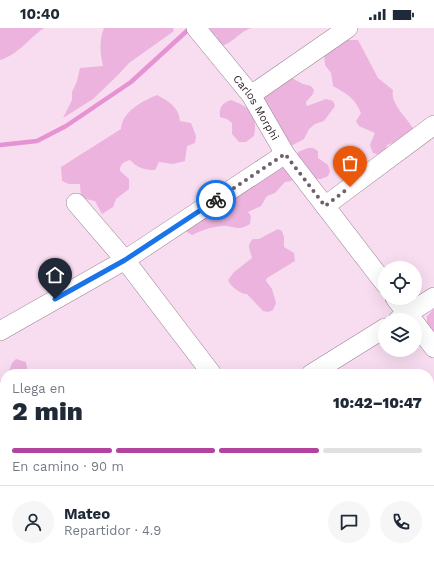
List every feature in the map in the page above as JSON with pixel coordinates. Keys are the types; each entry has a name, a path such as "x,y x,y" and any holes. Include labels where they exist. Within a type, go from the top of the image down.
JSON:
{"street":[{"path":"251,95 348,28"},
{"name":"Carlos Morphi","path":"201,34 251,95 285,154 378,275"},
{"path":"325,206 434,126"},
{"path":"0,331 125,260 285,154"},
{"path":"76,203 125,260 208,369"},
{"path":"415,313 434,297"},
{"path":"319,369 378,332"},
{"path":"422,335 434,348"}],"shaded area":[{"path":"0,28 44,28 18,50 0,60"},
{"path":"104,28 173,28 174,31 129,63 93,99 63,118 72,100 72,92 77,81 80,68 103,66 100,47"},
{"path":"207,28 251,28 232,41 223,46 217,47 213,43 217,36 210,34"},
{"path":"344,40 358,40 378,78 393,90 396,105 413,128 410,141 393,149 393,143 387,145 385,153 380,155 373,153 370,145 375,133 359,126 356,121 361,113 356,103 350,97 333,86 331,73 325,65 324,52"},
{"path":"288,76 303,84 311,86 314,90 313,94 306,102 307,106 326,99 333,101 335,106 324,121 315,124 309,129 304,139 291,146 261,101 265,86"},
{"path":"157,95 169,102 175,108 178,112 180,121 191,123 196,136 195,143 187,146 185,161 173,164 159,162 155,170 141,168 130,160 123,163 120,171 129,179 129,189 116,199 113,207 102,214 95,201 81,198 80,184 69,184 62,181 61,167 121,129 122,123 129,112 145,100"},
{"path":"231,100 244,106 252,113 254,117 254,136 246,142 239,142 232,134 232,123 227,119 220,117 222,106"},
{"path":"308,148 313,148 318,151 318,158 328,165 330,171 328,176 321,179 314,179 297,158 298,152"},
{"path":"282,164 299,176 291,181 285,182 275,193 267,196 261,206 248,212 251,216 250,224 242,228 226,226 214,227 192,235 187,232 185,227"},
{"path":"278,229 282,231 284,237 284,247 294,253 295,261 267,278 266,281 272,289 276,303 273,310 268,312 263,311 247,294 241,293 231,285 228,280 234,272 252,258 249,246 251,241 253,239 259,239"},
{"path":"434,309 434,334 427,324 427,316"},
{"path":"16,359 26,362 27,369 10,369 12,363"}],"waterway":[{"path":"0,145 37,141 66,126 131,82 190,28"}],"way so far":[{"path":"216,200 285,154 325,206 350,187"}],"route":[{"path":"55,299 125,260 216,200"}]}
